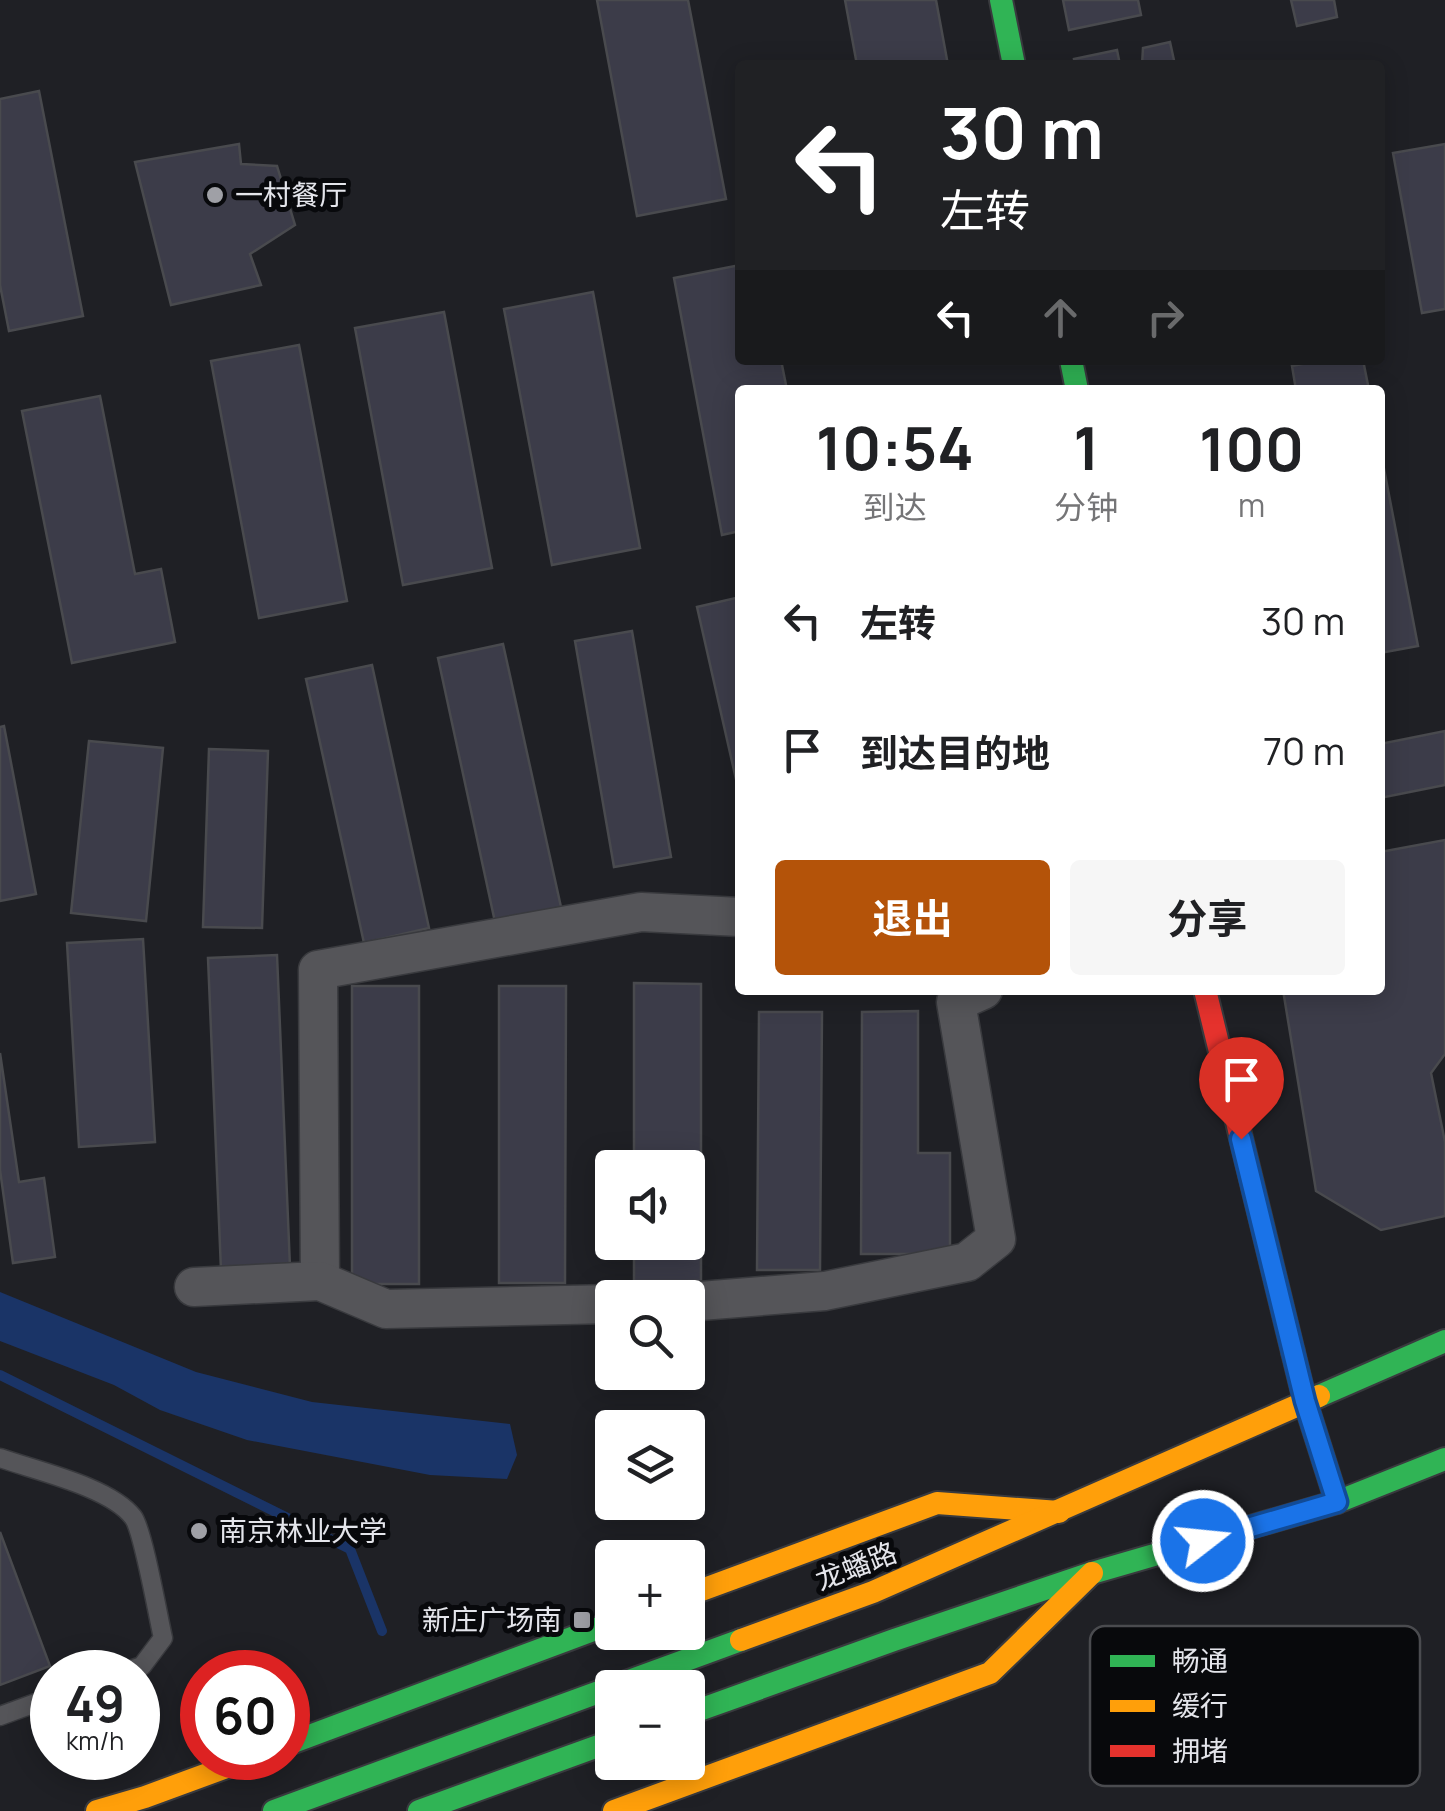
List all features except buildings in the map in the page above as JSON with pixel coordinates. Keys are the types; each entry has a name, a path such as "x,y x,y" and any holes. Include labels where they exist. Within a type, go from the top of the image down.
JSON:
{"main road":[{"path":"1001,0 1013,60"},
{"path":"1206,995 1305,1401 1337,1502"},
{"name":"龙蟠路","path":"274,1811 873,1592 1445,1341"},
{"path":"705,1708 1092,1572 1337,1502 1445,1459"},
{"path":"705,1589 938,1502 1059,1512"},
{"path":"614,1811 990,1673 1092,1572"},
{"path":"310,1736 595,1629"},
{"path":"419,1811 595,1747"},
{"path":"97,1811 136,1804 195,1780"}],"street":[{"path":"320,1281 318,970 640,912 735,917"},
{"path":"705,1301 825,1291 967,1262 996,1239 960,995"},
{"path":"194,1287 320,1281 386,1309 595,1304"}],"lane":[{"path":"0,1458 116,1500 136,1520 163,1638 154,1650"},
{"path":"0,1716 30,1706"}],"water":[{"path":"0,1292 196,1372 312,1402 510,1424 517,1455 507,1479 430,1475 247,1440 160,1410 114,1385 0,1341"}],"waterway":[{"path":"0,1375 350,1549 382,1631"}],"traffic: fast":[{"path":"1001,0 1013,60"},
{"path":"1072,365 1076,385"},
{"path":"1319,1396 1445,1341"},
{"path":"705,1708 1092,1573 1337,1502 1445,1459"},
{"path":"310,1736 595,1629"},
{"path":"274,1811 741,1640"},
{"path":"419,1811 595,1747"}],"traffic: slow":[{"path":"1293,1352 1337,1502"},
{"path":"741,1640 873,1592 1319,1396"},
{"path":"705,1589 937,1503 1059,1512"},
{"path":"614,1811 990,1673 1092,1573"},
{"path":"97,1811 191,1780"}],"traffic: jam":[{"path":"1206,995 1293,1352"}],"place":[{"name":"一村餐厅","path":"215,195"},
{"name":"南京林业大学","path":"199,1531"},
{"name":"新庄广场南","path":"582,1620"}],"route":[{"path":"1203,1541 1337,1502 1305,1401 1241,1139"}]}
